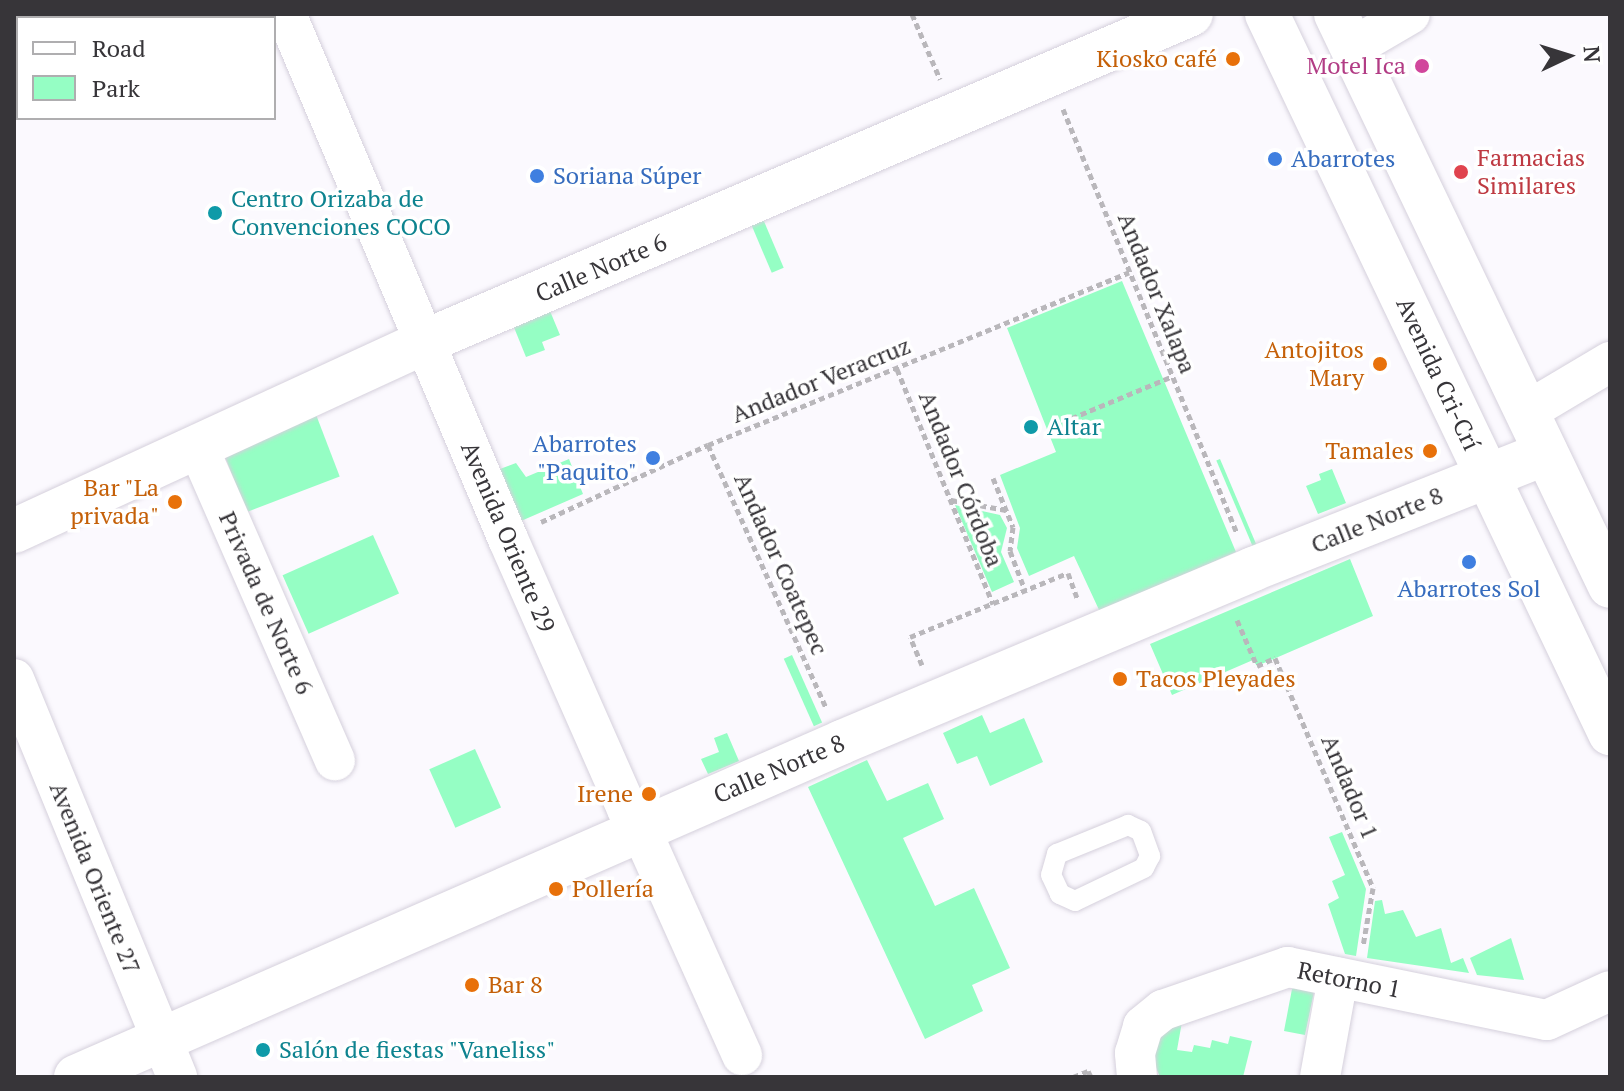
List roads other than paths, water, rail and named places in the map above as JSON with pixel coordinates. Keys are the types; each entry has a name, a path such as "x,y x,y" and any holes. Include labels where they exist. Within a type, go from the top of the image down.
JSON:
{"street":[{"name":"Avenida Oriente 29","path":"286,14 424,342 627,809 640,828 742,1055"},
{"name":"Calle Norte 6","path":"14,531 424,342 1191,14"},
{"name":"Avenida Cri-Crí","path":"1267,14 1610,733"},
{"path":"1410,14 1344,31 1546,453 1606,565"},
{"path":"1526,412 1610,362"},
{"name":"Privada de Norte 6","path":"198,447 335,760"},
{"name":"Calle Norte 8","path":"76,1077 169,1059 640,828 1242,573 1546,453"},
{"path":"1488,478 1606,565"},
{"name":"Avenida Oriente 27","path":"14,679 169,1059"},
{"name":"Retorno 1","path":"1137,1077 1135,1053 1143,1026 1163,1010 1288,967 1547,1020 1610,991"},
{"path":"1320,1077 1338,978"}],"lane":[{"path":"1128,825 1141,831 1150,856 1144,868 1075,901 1060,894 1051,875 1057,854 1128,825"}],"place":[{"name":"Kiosko café","path":"1233,59"},
{"name":"Motel Ica","path":"1422,66"},
{"name":"Abarrotes","path":"1275,159"},
{"name":"Farmacias Similares","path":"1461,172"},
{"name":"Soriana Súper","path":"537,176"},
{"name":"Centro Orizaba de Convenciones COCO","path":"215,213"},
{"name":"Antojitos Mary","path":"1380,364"},
{"name":"Altar","path":"1031,427"},
{"name":"Tamales","path":"1430,451"},
{"name":"Abarrotes \"Paquito\"","path":"653,458"},
{"name":"Bar \"La privada\"","path":"175,502"},
{"name":"Abarrotes Sol","path":"1469,562"},
{"name":"Tacos Pleyades","path":"1120,679"},
{"name":"Irene","path":"649,794"},
{"name":"Pollería","path":"556,889"},
{"name":"Bar 8","path":"472,985"},
{"name":"Salón de fiestas \"Vaneliss\"","path":"263,1050"}]}
